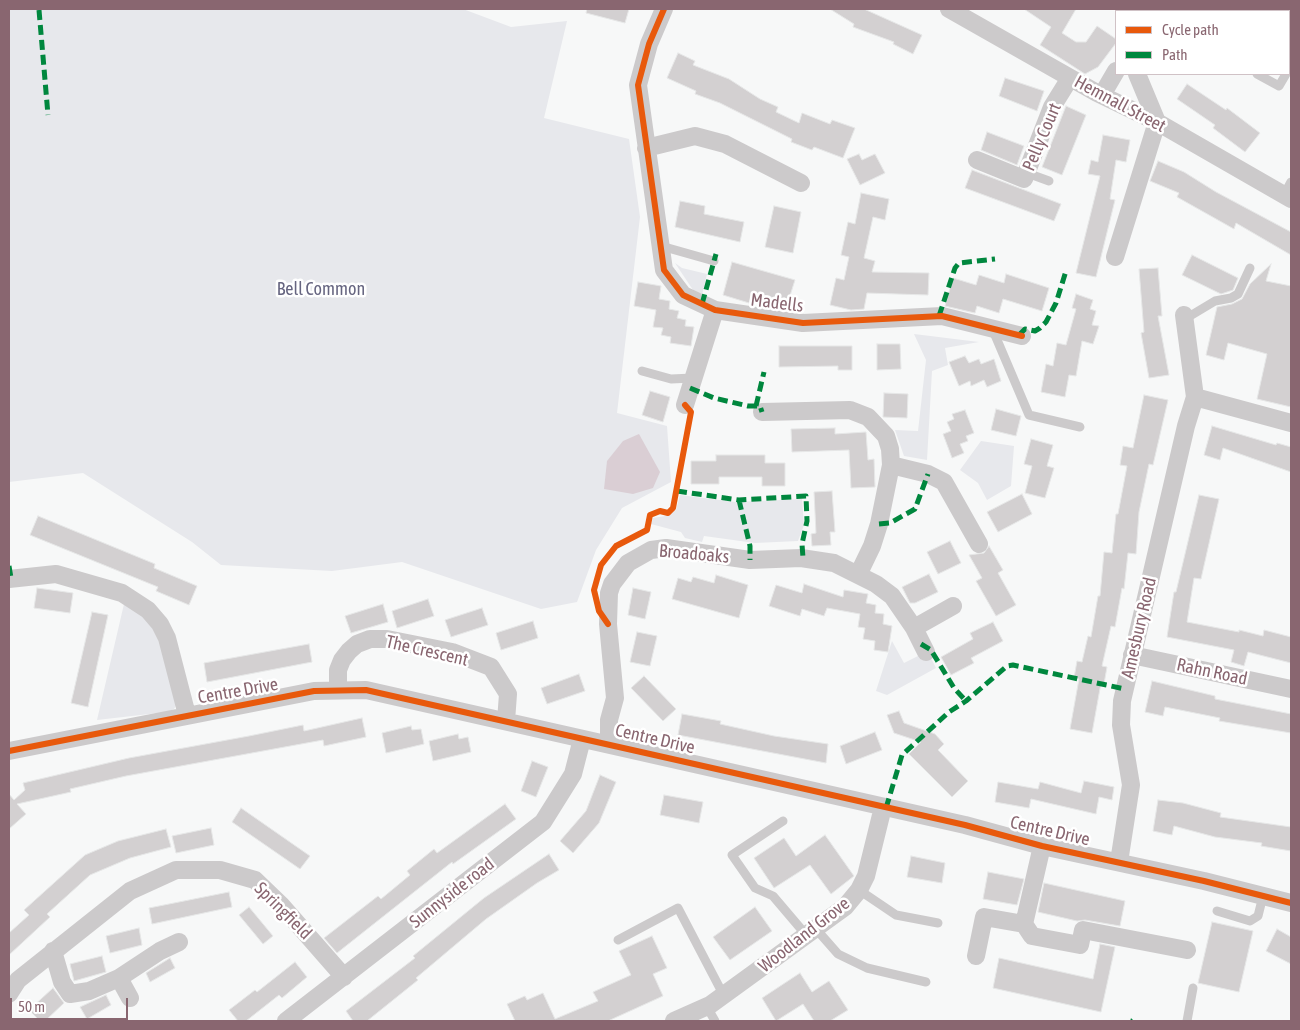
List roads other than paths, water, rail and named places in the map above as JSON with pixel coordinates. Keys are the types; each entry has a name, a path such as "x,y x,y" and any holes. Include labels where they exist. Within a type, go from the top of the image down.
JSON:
{"street":[{"name":"Madells","path":"664,9 648,44 638,85 664,270 684,295 715,310 803,323 942,316 1022,336"},
{"name":"Hemnall Street","path":"949,9 1070,78 1289,192"},
{"path":"1102,95 1115,72"},
{"path":"1115,257 1157,122 1137,75"},
{"name":"Pelly Court","path":"977,160 1024,178 1052,107 1070,78"},
{"path":"646,148 695,136 725,144 801,182"},
{"path":"685,406 715,310"},
{"path":"1184,317 1196,397 1291,423"},
{"name":"Amesbury Road","path":"1119,862 1131,785 1121,725 1122,701 1186,426 1196,397"},
{"path":"762,412 850,410 858,412 878,426 886,436 890,449 891,465 879,524 872,546 858,575"},
{"path":"891,465 928,474 944,482 979,544"},
{"name":"Broadoaks","path":"609,744 609,720 615,698 607,604 612,584 619,574 638,556 651,550 666,548 755,560 801,558 834,563 892,596 914,628 926,652"},
{"path":"9,579 56,574 122,593 148,610 160,624 167,638 187,715"},
{"path":"914,628 953,606"},
{"name":"The Crescent","path":"338,689 338,670 342,660 349,651 357,644 370,639 387,639 452,652 491,668 508,694 506,721"},
{"name":"Rahn Road","path":"1132,654 1291,690"},
{"name":"Centre Drive","path":"9,751 314,691 338,689 388,694 883,808 965,825 1042,846 1119,862 1291,903"},
{"name":"Sunnyside road","path":"286,1021 543,822 573,774 582,738"},
{"name":"Woodland Grove","path":"674,1021 711,1014 724,996 845,907 859,890 866,876 883,808"},
{"path":"1024,924 1042,846"},
{"name":"Springfield","path":"9,994 18,980 130,891 176,870 220,870 255,880 281,904 344,977"},
{"path":"976,956 984,917 1024,924 1032,936 1080,945 1083,930 1187,950"},
{"path":"53,951 62,982 70,994 89,991 119,978 160,951 180,942"},
{"path":"119,978 130,998"}],"lane":[{"path":"1259,75 1279,86 1285,75"},
{"path":"1027,173 1049,181"},
{"path":"661,246 714,261"},
{"path":"1184,317 1216,301 1231,298 1238,294 1250,268"},
{"path":"992,327 1029,415 1080,427"},
{"path":"642,371 671,378 693,378"},
{"path":"783,821 732,855 755,888 773,896 811,932 838,954 867,968 926,982"},
{"path":"859,890 896,915 938,923"},
{"path":"1217,911 1250,921 1258,916 1263,896"},
{"path":"618,940 678,908 724,996"},
{"path":"1188,1021 1193,988"}],"park label":[{"name":"Bell Common","path":"321,289"}]}
